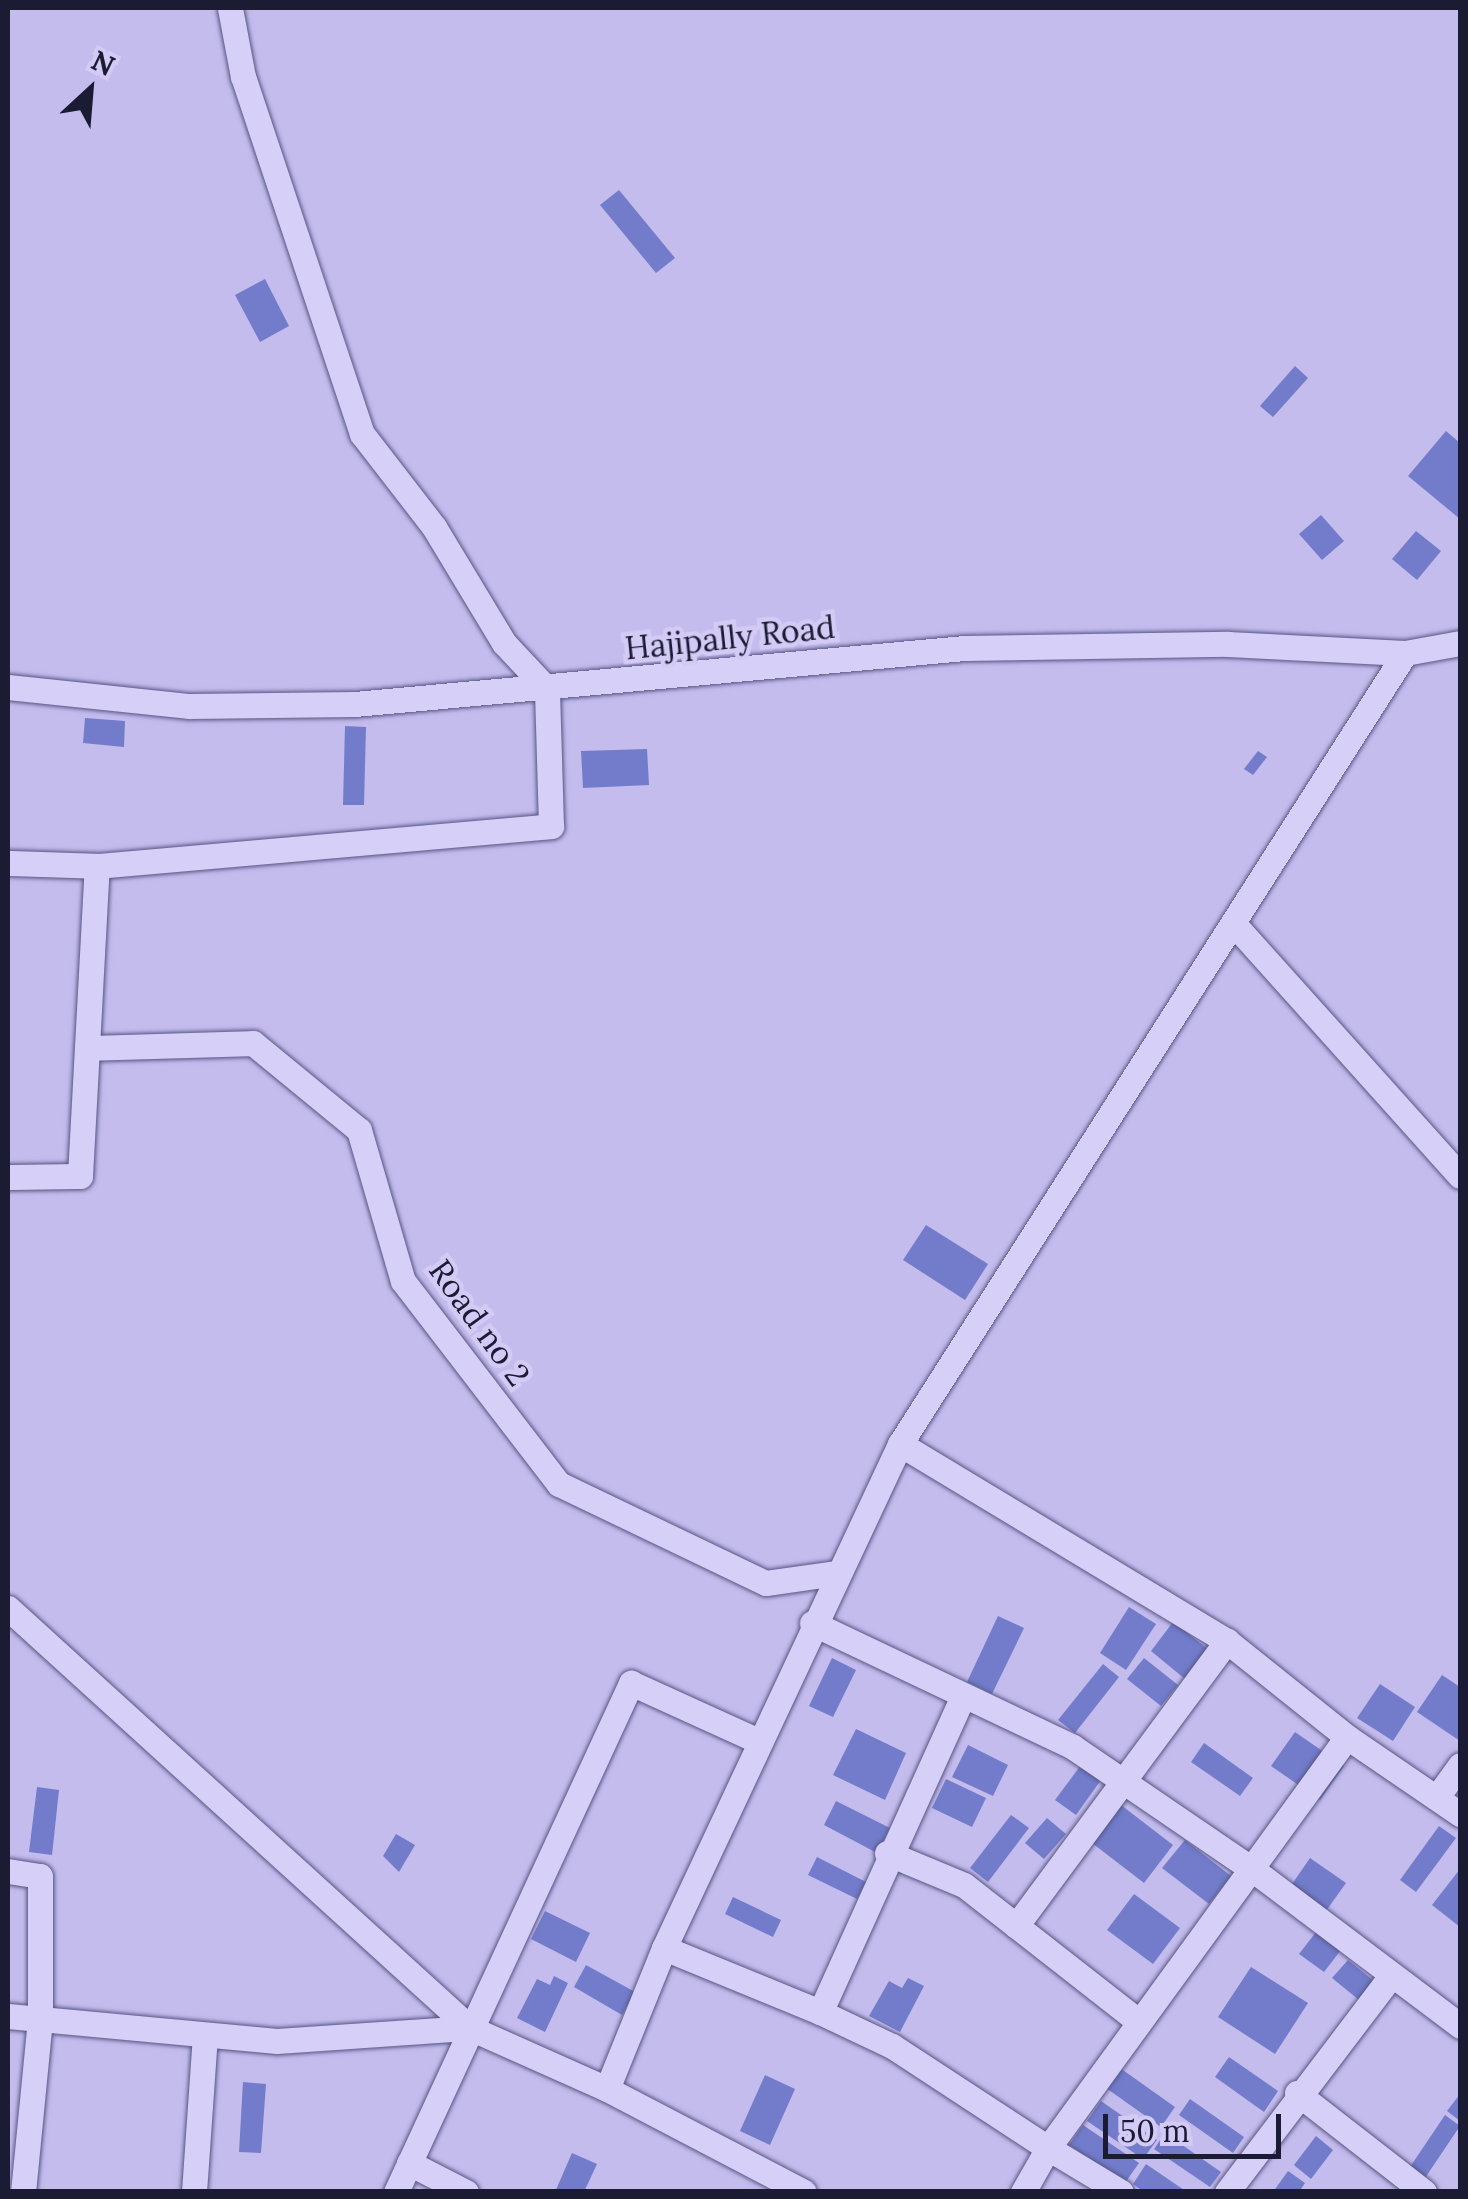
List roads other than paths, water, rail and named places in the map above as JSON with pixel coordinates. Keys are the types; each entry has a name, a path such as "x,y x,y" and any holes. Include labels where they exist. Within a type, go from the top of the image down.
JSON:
{"street":[{"path":"8,864 98,866 551,826 547,689 504,643 434,527 362,434 243,77 230,8"},
{"name":"Hajipally Road","path":"8,687 233,707 547,689 965,648 1228,644 1405,653 1460,644"},
{"path":"607,2089 664,1948 758,1741 900,1444 1405,653"},
{"path":"8,1177 80,1176 98,866"},
{"path":"1233,923 1460,1176"},
{"name":"Road no 2","path":"87,1048 253,1043 359,1130 403,1281 559,1484 766,1583 837,1573"},
{"path":"900,1444 1227,1641 1347,1737 1460,1814"},
{"path":"8,1608 470,2028 607,2089 804,2192"},
{"path":"812,1624 1073,1747 1252,1869 1460,2026"},
{"path":"1016,1926 1227,1641"},
{"path":"396,2192 631,1684 758,1741"},
{"path":"820,2012 887,1854 963,1696"},
{"path":"1023,2192 1048,2148 1138,2021 1347,1737"},
{"path":"1437,1797 1460,1765"},
{"path":"887,1854 964,1885 1138,2021"},
{"path":"8,1872 40,1876 40,2019 23,2192"},
{"path":"664,1948 892,2046 1122,2192"},
{"path":"1227,2192 1297,2093 1391,1976"},
{"path":"8,2016 277,2042 470,2028"},
{"path":"194,2192 205,2035"},
{"path":"1297,2093 1424,2192"},
{"path":"409,2163 466,2192"}]}
